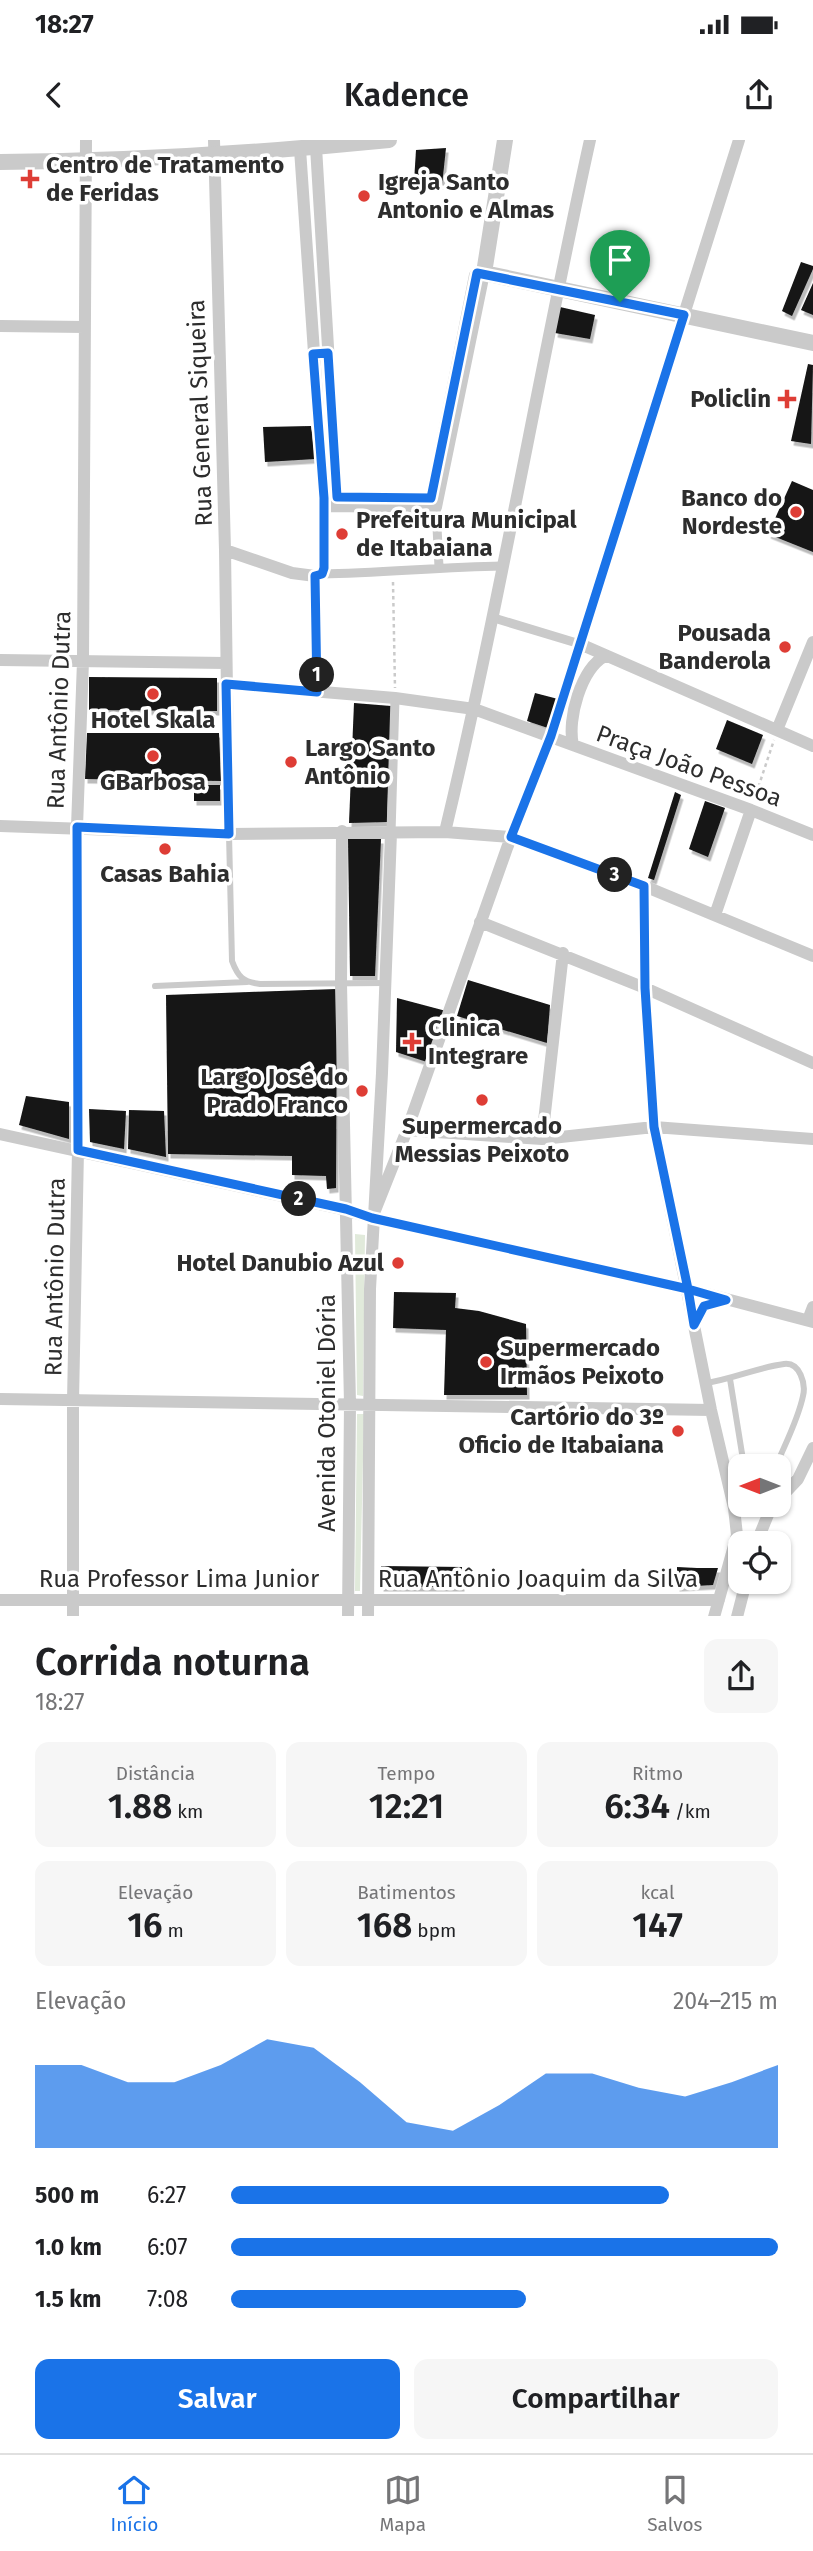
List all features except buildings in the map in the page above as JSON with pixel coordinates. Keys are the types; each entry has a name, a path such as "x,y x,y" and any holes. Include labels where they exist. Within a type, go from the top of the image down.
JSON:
{"street":[{"name":"Rua Antônio Dutra","path":"73,1616 73,1401 78,1150 77,827 83,661 86,140"},
{"path":"0,162 87,161 214,147 308,148 389,140"},
{"path":"439,567 433,502 505,140"},
{"path":"445,832 494,618 557,289 590,140"},
{"path":"372,1218 407,1130 511,837 551,736 739,140"},
{"name":"Rua General Siqueira","path":"214,147 226,684"},
{"path":"308,148 323,248 328,353 328,500 320,573"},
{"path":"308,148 313,354 328,500"},
{"path":"309,248 323,248"},
{"path":"479,274 813,343"},
{"path":"0,326 85,327"},
{"path":"313,354 328,353"},
{"path":"328,500 433,502"},
{"path":"225,550 292,573 393,573 439,567 502,566"},
{"path":"494,618 580,645 813,746"},
{"path":"777,730 813,642"},
{"path":"573,744 570,724 572,714 589,670 605,656"},
{"path":"0,660 226,663"},
{"path":"229,834 226,684 317,692"},
{"name":"Praça João Pessoa","path":"317,692 395,698 474,709 813,835"},
{"path":"391,833 395,698"},
{"path":"715,915 751,810"},
{"path":"0,826 229,834 445,832 511,837 644,886 813,956"},
{"name":"Avenida Otoniel Dória","path":"342,831 341,984 350,1404 358,1601 368,1616"},
{"name":"Avenida Otoniel Dória","path":"348,1616 358,1601 370,1405 372,1218 386,983 391,833"},
{"path":"644,886 645,988 654,1127 711,1410 728,1473"},
{"path":"480,922 563,953 813,1063"},
{"path":"542,1139 563,953"},
{"path":"407,1130 542,1139 654,1127 813,1139"},
{"path":"0,1134 346,1209 372,1218 688,1289 811,1321 813,1307"},
{"path":"694,1325 704,1306 726,1300"},
{"path":"0,1399 711,1410"},
{"path":"791,1486 798,1479 813,1448"},
{"path":"714,1616 737,1535 737,1517"},
{"path":"737,1616 743,1594"},
{"name":"Rua Professor Lima Junior","path":"0,1600 358,1601"},
{"name":"Rua Antônio Joaquim da Silva","path":"358,1601 719,1600"}],"lane":[{"path":"229,834 232,961 239,977 247,982"},
{"path":"155,986 247,982 386,983"},
{"path":"706,1383 786,1364 792,1365 800,1373 803,1396 781,1454"},
{"path":"730,1379 742,1454"}],"path":[{"path":"317,692 320,573"},
{"path":"393,573 395,698"},
{"path":"751,810 777,730"}],"green space":[{"path":"355,1234 365,1235 363,1396 357,1395"},
{"path":"357,1414 364,1414 360,1591 355,1591"}],"place":[{"name":"Centro de Tratamento de Feridas","path":"30,179"},
{"name":"Igreja Santo Antonio e Almas","path":"364,196"},
{"name":"Policlin","path":"787,399"},
{"name":"Banco do Nordeste","path":"796,512"},
{"name":"Prefeitura Municipal de Itabaiana","path":"342,534"},
{"name":"Pousada Banderola","path":"785,647"},
{"name":"Hotel Skala","path":"153,694"},
{"name":"GBarbosa","path":"153,756"},
{"name":"Largo Santo Antônio","path":"291,762"},
{"name":"Casas Bahia","path":"165,849"},
{"name":"Clinica Integrare","path":"412,1042"},
{"name":"Largo José do Prado Franco","path":"362,1091"},
{"name":"Supermercado Messias Peixoto","path":"482,1100"},
{"name":"Hotel Danubio Azul","path":"398,1263"},
{"name":"Supermercado Irmãos Peixoto","path":"486,1362"},
{"name":"Cartório do 3º Oficio de Itabaiana","path":"678,1431"}],"route":[{"path":"620,302 484,274 475,275 431,498 337,497 328,353 313,354 324,506 324,568 322,574 315,576 317,692 226,684 229,834 77,827 78,1150 688,1289 694,1325 704,1306 726,1300 688,1289 654,1127 645,988 644,886 511,837 551,736 684,315 620,302"}]}
